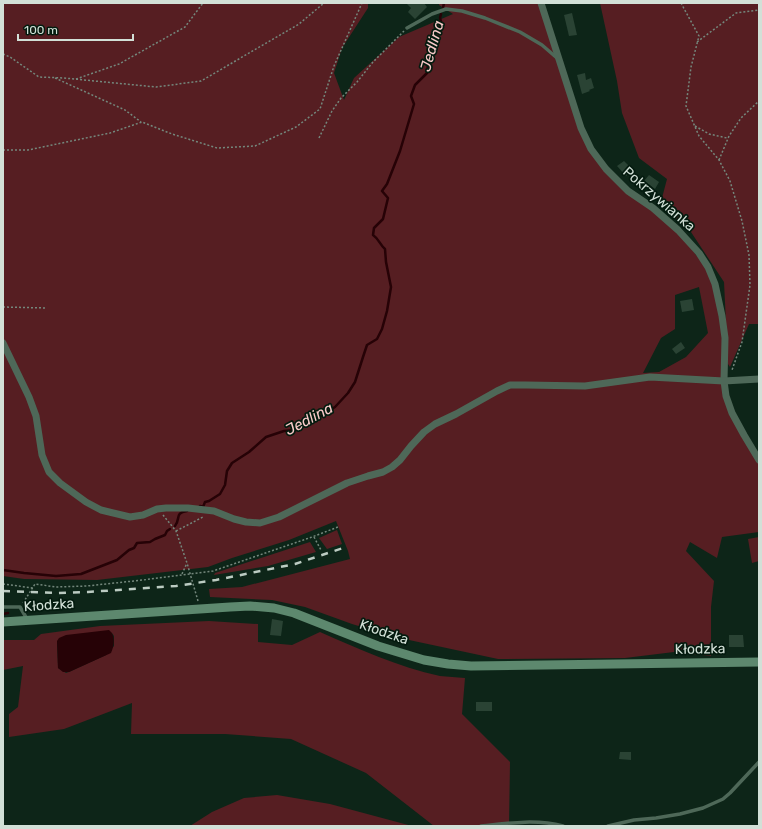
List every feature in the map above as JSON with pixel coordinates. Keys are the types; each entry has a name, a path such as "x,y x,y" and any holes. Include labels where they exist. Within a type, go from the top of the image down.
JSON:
{"main road":[{"name":"Kłodzka","path":"3,622 250,606 274,608 294,613 378,646 424,660 448,664 478,666 759,662"}],"street":[{"name":"Pokrzywianka","path":"541,3 581,128 591,149 606,169 628,191 653,208 678,230 699,253 708,267 715,284 722,316 724,338 724,381 726,396 732,413 759,460"},
{"path":"3,343 30,397 36,416 42,455 49,472 60,483 86,502 101,510 130,517 143,515 157,509 188,508 214,511 246,522 260,523 279,517 347,483 383,472 392,467 424,432 435,424 456,414 497,390 510,385 585,386 650,377 724,381 759,379"},
{"path":"759,662 759,669"}],"lane":[{"path":"407,28 432,14 446,10 462,11 485,18 520,32 542,45 559,59"},
{"path":"3,607 20,607 27,620"},
{"path":"608,826 634,820 680,814 702,808 723,799 759,762"},
{"path":"482,826 545,823 563,826"}],"path":[{"path":"74,79 120,64 185,27 203,3"},
{"path":"3,54 10,57 39,77 156,87 201,81 299,24 324,3"},
{"path":"54,78 125,110 142,122 172,134 218,148 255,146 296,127 320,110 334,66 362,3"},
{"path":"681,3 699,36 691,67 686,106 699,136 719,160 730,180 742,221 749,255 750,285 742,342 730,375 724,381"},
{"path":"698,42 736,13 759,10"},
{"path":"319,138 332,111 341,98 357,82 373,62 407,28"},
{"path":"719,160 729,136 741,118 759,101"},
{"path":"3,150 28,150 110,133 142,122"},
{"path":"695,126 709,134 727,138"},
{"path":"3,307 47,308"},
{"path":"157,509 176,531 196,595"},
{"path":"176,531 214,511"},
{"path":"20,607 35,584 56,587 87,586 213,571 314,537 338,527"},
{"path":"314,537 320,550"},
{"path":"182,575 187,563"},
{"path":"3,584 33,588"}],"shaded area":[{"path":"3,3 368,3 368,8 342,48 334,73 344,100 354,78 399,37 453,14 439,5 439,3 539,3 590,150 652,210 677,231 705,266 714,285 723,338 724,397 759,463 759,532 722,537 717,558 690,542 686,551 714,581 711,607 711,656 674,652 625,658 498,659 395,637 352,624 305,607 272,600 210,597 209,589 242,587 350,559 336,521 289,540 208,567 97,580 24,579 3,576","holes":["699,287 708,333 686,357 659,372 643,373 661,338 675,329 675,295"]},
{"path":"600,3 759,3 759,324 749,324 730,367 728,364 724,282 691,232 673,217 662,198 667,179 639,158 622,113 617,81"},
{"path":"337,530 342,544 327,549 319,538"},
{"path":"759,537 759,561 752,563 748,539"},
{"path":"310,542 316,552 268,566 214,575 215,573"},
{"path":"209,621 258,624 258,642 292,645 320,632 409,668 440,676 465,678 462,714 510,762 509,826 434,826 366,773 291,739 225,734 131,734 132,703 64,729 9,737 9,714 18,707 23,666 3,670 3,640 34,640 41,634 100,626","holes":["112,633 114,636 114,646 106,655 66,673 58,668 57,641"]},
{"path":"109,630 114,638 111,653 69,672 63,672 58,668 57,641 59,638 66,635"},
{"path":"277,795 330,804 412,826 190,826 212,812 244,798"}],"building":[{"path":"406,3 424,3 427,7 415,19 408,12 411,8"},
{"path":"572,13 577,35 569,36 564,15"},
{"path":"585,73 586,80 591,78 594,88 582,94 577,75"},
{"path":"624,161 633,170 626,176 617,166"},
{"path":"649,175 659,182 655,189 644,181"},
{"path":"692,299 694,310 682,312 680,301"},
{"path":"681,342 685,348 676,354 672,349"},
{"path":"272,619 283,621 281,636 270,635"},
{"path":"729,635 743,635 744,647 729,647"},
{"path":"476,702 492,702 492,711 476,711"},
{"path":"620,752 631,752 631,760 619,759"}],"waterway":[{"name":"Jedlina","path":"443,8 444,3"},
{"name":"Jedlina","path":"200,506 203,507 205,502 220,494 225,485 227,471 232,463 249,452 266,437 284,431 295,430 302,425 306,417 321,416 335,407 348,393 355,382 367,345 377,339 382,329 391,287 385,249 373,235 374,228 383,219 388,198 382,191 387,184 400,151 414,104 411,96 415,85 427,73 431,39 442,25 440,18 441,14"},
{"name":"Jedlina","path":"175,526 180,513 187,511"},
{"name":"Jedlina","path":"3,570 56,576 81,574 117,560 129,550 134,548 137,543 150,542 165,535 170,529"},
{"path":"3,614 8,613"}],"railway":[{"path":"3,591 57,593 176,586 216,580 295,564 346,547"}]}
